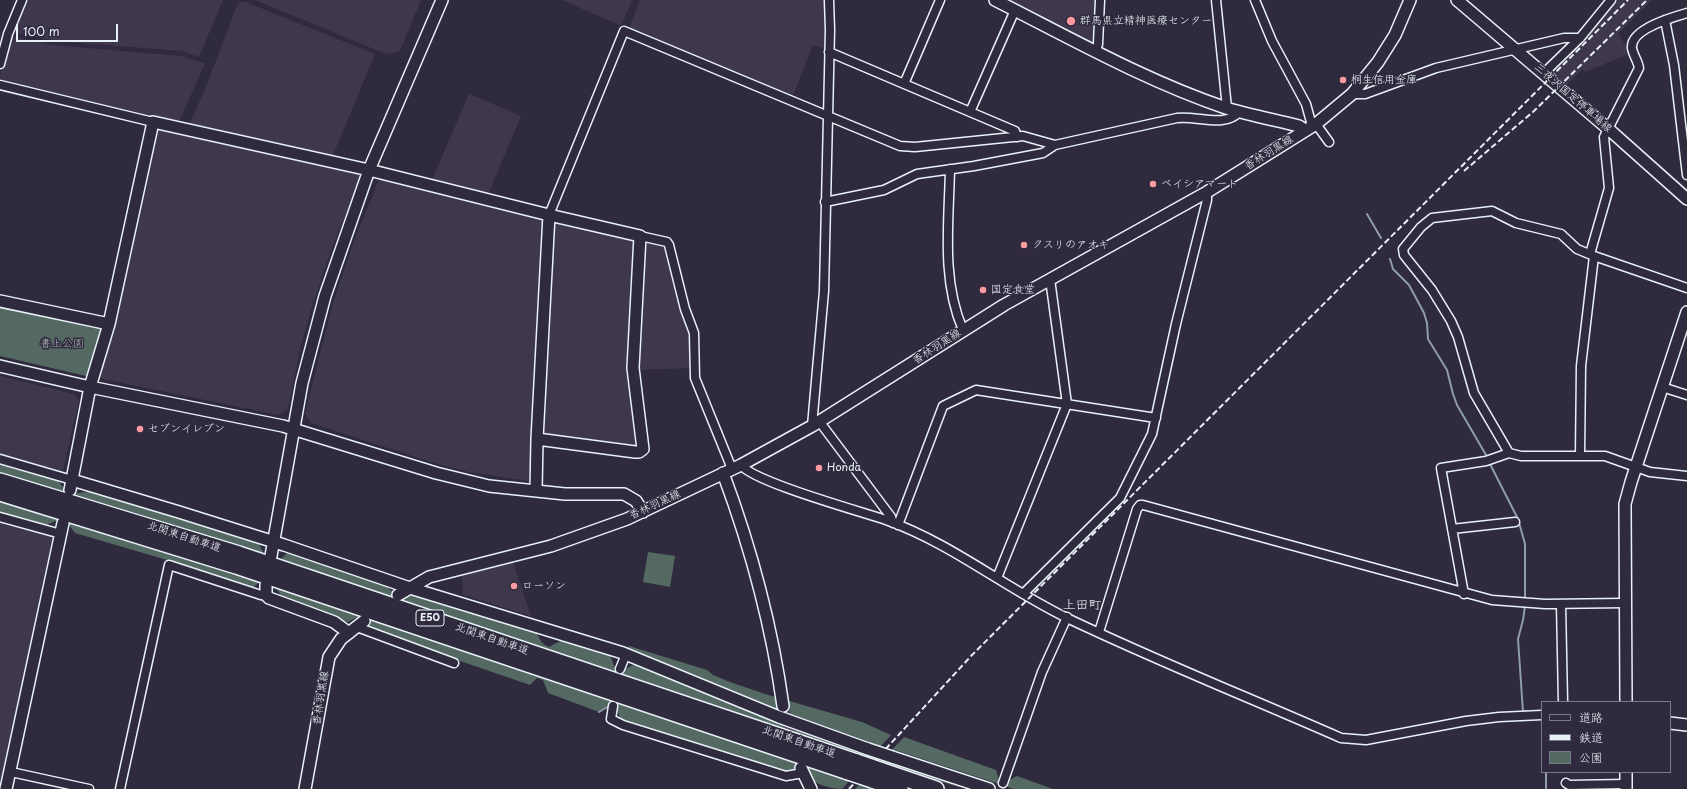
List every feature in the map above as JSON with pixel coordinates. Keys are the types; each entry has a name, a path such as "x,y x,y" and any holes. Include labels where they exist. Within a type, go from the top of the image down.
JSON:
{"highway":[{"name":"北関東自動車道","path":"1,491 239,554 876,775 936,789"},
{"name":"北関東自動車道","path":"876,775 900,789"}],"street":[{"path":"0,64 8,34 22,0"},
{"path":"271,556 293,429 318,322 369,170 442,0"},
{"path":"829,0 824,291 816,424 891,517 895,524"},
{"path":"904,84 940,0"},
{"path":"995,0 1096,51 1170,86 1240,112 1299,126 1311,127 1329,142"},
{"path":"1096,51 1098,44 1100,0"},
{"path":"1216,0 1227,108"},
{"path":"1255,0 1272,41 1304,100 1311,127"},
{"name":"香林羽黒線","path":"398,596 428,578 551,546 606,527 643,512 732,469 816,424 963,330 1050,279 1207,192 1311,127 1352,94 1390,44 1400,26 1410,0"},
{"name":"三夜沢国定停車場線","path":"1457,0 1544,73 1687,199"},
{"path":"1544,73 1580,38 1611,0"},
{"path":"970,112 1015,10"},
{"path":"1580,456 1581,366 1592,255 1609,188 1604,152 1604,137 1607,128 1638,72 1638,63 1632,47 1634,40 1640,32 1666,20 1687,13"},
{"path":"1666,20 1685,140 1687,175"},
{"path":"536,491 537,439 549,215 624,31 890,143 910,148 1023,136 1055,145"},
{"path":"1352,94 1365,94 1436,68 1568,37 1580,38"},
{"path":"829,52 1015,131 1017,137"},
{"path":"0,85 153,122 369,170 549,215 666,242 669,245 685,309 694,334 695,378 732,469 776,665 783,706"},
{"path":"825,202 884,190 917,174 1043,154 1055,145 1183,117 1225,120 1235,117 1240,112"},
{"path":"71,485 90,387 109,324 153,122"},
{"path":"950,169 949,246 952,297 956,313 963,330"},
{"path":"1023,594 1120,498 1152,434 1176,324 1208,200 1207,192"},
{"path":"1509,453 1474,393 1460,345 1451,321 1436,296 1404,254 1403,249 1421,227 1432,218 1492,211 1516,223 1561,234 1577,249 1592,255 1687,288"},
{"path":"537,439 635,452 639,452 643,449 633,368 640,236"},
{"path":"997,578 1067,404 1050,279"},
{"path":"0,301 109,324"},
{"path":"1626,701 1625,504 1687,312"},
{"path":"0,366 90,387 293,429 456,478 490,486 583,495 624,494 636,501 643,512"},
{"path":"1662,387 1687,395"},
{"path":"895,524 943,406 976,390 1156,418"},
{"path":"1464,594 1441,468 1486,461 1509,453 1521,456 1605,456 1650,472 1687,476"},
{"path":"0,459 71,485 111,490 274,542 410,588 626,654 779,717 868,749 990,789"},
{"path":"732,469 746,471 792,489 895,524 936,542 1023,594 1067,617 1186,671 1350,740 1366,740 1479,720 1541,715"},
{"path":"1099,632 1137,509 1143,504 1464,594 1508,602 1561,604 1625,603"},
{"path":"0,517 60,534"},
{"path":"1452,529 1515,522"},
{"path":"6,789 11,772 63,523"},
{"path":"120,789 169,565 260,595 266,590 269,598 277,602 338,623 356,627 454,663"},
{"path":"1561,604 1563,701"},
{"path":"1003,783 1042,672 1067,617"},
{"name":"香林羽黒線","path":"306,789 327,663 334,647 356,627"},
{"path":"620,669 626,654"},
{"path":"613,706 611,719 624,725 786,776 802,771 811,789"},
{"path":"1671,723 1687,725"},
{"path":"11,772 89,789"},
{"path":"1566,783 1569,785 1626,787 1626,773"}],"shaded area":[{"path":"27,0 223,0 199,57 182,51 56,41 14,32"},
{"path":"255,0 421,0 400,51 386,54"},
{"path":"562,0 632,0 621,26"},
{"path":"640,0 826,0 827,50 813,45 792,98 629,28"},
{"name":"群馬県立精神医療センター","path":"1005,0 1096,0 1095,43 1092,45"},
{"path":"1616,0 1652,0 1618,34 1631,53 1585,72 1583,69 1566,85 1551,72 1587,36"},
{"path":"243,1 375,54 331,160 189,126 238,3"},
{"path":"11,36 53,45 181,56 205,63 178,124 2,82 0,76"},
{"path":"469,94 521,116 487,197 431,182"},
{"path":"158,128 358,174 361,178 333,245 311,310 301,345 288,409 279,415 102,379 99,374 114,328 154,130"},
{"path":"383,179 495,205 541,218 544,222 531,478 528,481 469,472 434,463 311,423 305,413 333,303 354,241 378,182"},
{"path":"557,221 631,239 635,244 628,369 629,393 639,442 636,446 546,436 542,432 552,223"},
{"path":"643,240 664,245 690,335 692,368 635,370"},
{"path":"0,376 74,394 79,400 63,470 60,473 0,455"},
{"path":"0,521 49,534 52,539 0,787"},
{"path":"512,559 531,616 463,595 462,572"}],"green space":[{"name":"書上公園","path":"0,304 102,327 103,330 91,371 86,376 0,356"},
{"path":"0,463 58,480 64,489 77,493 93,491 102,493 259,544 264,554 139,514 0,473"},
{"path":"0,502 118,536 259,582 252,589 167,560 75,533 69,525 56,521 44,526 0,514"},
{"path":"648,552 675,556 670,587 643,582"},
{"path":"287,553 382,584 402,598 415,595 536,632 543,643 549,647 562,640 610,655 615,668 623,670 635,664 777,722 868,752 875,744 790,714 628,648 629,646 707,670 713,675 730,682 765,694 862,722 891,735 842,789 824,786 812,781 797,771 788,772 621,720 616,707 608,705 599,712 548,693 543,680 537,678 530,685 370,630 366,625 367,624 357,617 348,622 284,600 276,588 480,655 864,758 281,559"},
{"path":"904,737 996,770 999,781 1003,783 1017,776 1053,789 1014,789 895,750 888,759 890,763 965,789 883,764 865,785 875,789 855,789"}],"waterway":[{"path":"1367,214 1381,238"},
{"path":"1390,259 1393,269 1409,285 1424,313 1427,323 1428,339 1447,370 1457,405 1486,455"},
{"path":"1490,464 1518,519 1525,544 1525,600"},
{"path":"1525,606 1518,639 1523,712 1526,711"},
{"path":"599,712 609,706"},
{"path":"1546,773 1546,789"}],"tunnel":[{"path":"783,706 795,746"}],"railway":[{"path":"849,789 972,655 1628,0"},
{"path":"1464,171 1534,111 1647,0"}],"place":[{"name":"群馬県立精神医療センター","path":"1071,21"},
{"name":"桐生信用金庫","path":"1343,80"},
{"name":"ベイシアマート","path":"1153,184"},
{"name":"クスリのアオキ","path":"1024,245"},
{"name":"国定食堂","path":"983,290"},
{"name":"セブンイレブン","path":"140,429"},
{"name":"Honda","path":"819,468"},
{"name":"ローソン","path":"514,586"}],"district":[{"name":"上田町","path":"1082,605"}]}
